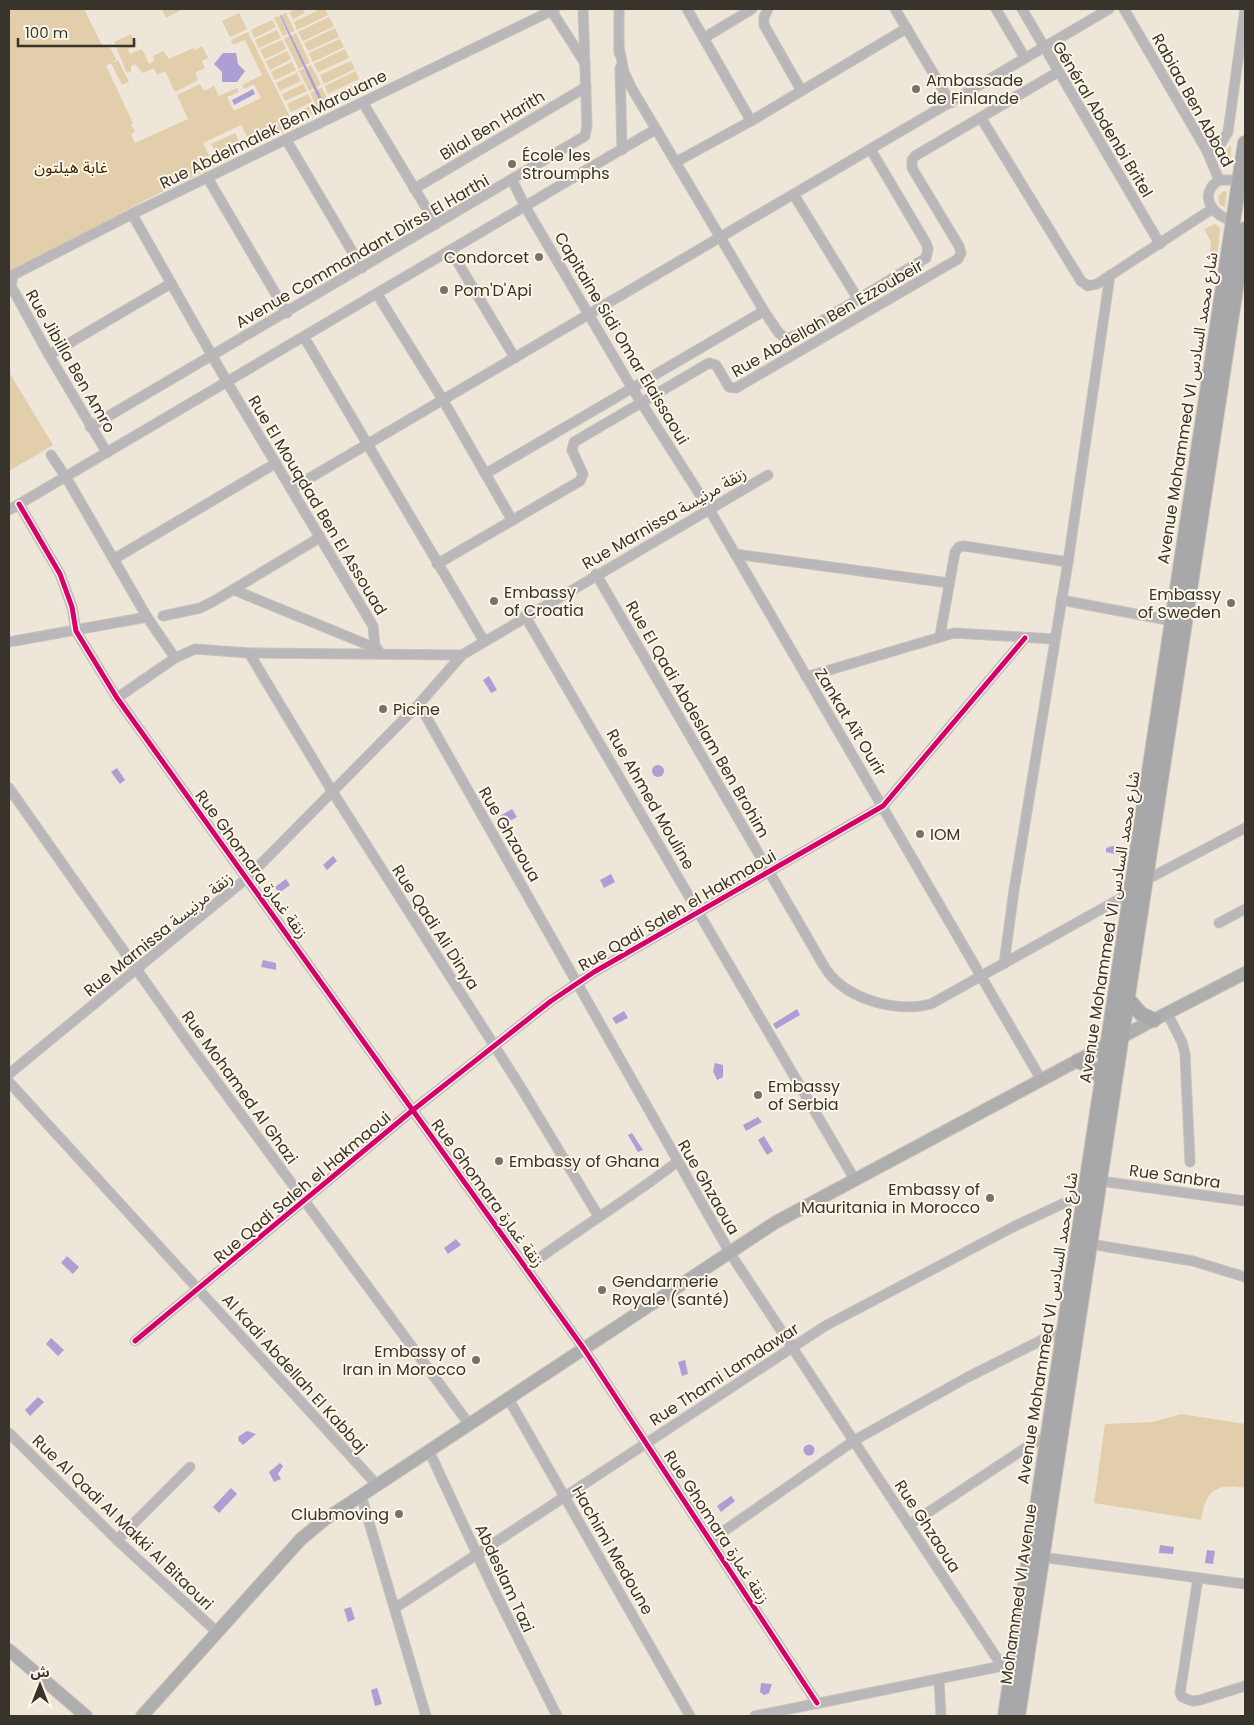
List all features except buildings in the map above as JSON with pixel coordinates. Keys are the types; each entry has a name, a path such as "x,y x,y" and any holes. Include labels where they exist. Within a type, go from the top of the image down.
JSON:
{"main road":[{"name":"Avenue Mohammed VI شارع محمد السادس","path":"1005,1716 1008,1665 1086,1193 1234,221 1241,204 1240,180 1245,144"},
{"name":"Avenue Mohammed VI شارع محمد السادس","path":"1100,1181 1245,229"},
{"path":"142,1716 308,1532 376,1485 776,1222 1167,1013 1245,975"},
{"path":"1128,999 1141,1014 1154,1020"},
{"path":"1078,1062 1092,1067 1103,1079"},
{"name":"Mohammed VI Avenue","path":"1018,1716 1100,1181"},
{"path":"9,1650 86,1716"}],"street":[{"name":"Avenue Commandant Dirss El Harthi","path":"90,427 287,313 585,136 587,125 583,9"},
{"path":"618,9 622,150"},
{"path":"687,9 751,121"},
{"path":"704,38 752,9"},
{"path":"768,9 764,17 764,25 800,90"},
{"path":"896,9 951,103"},
{"path":"996,9 1025,58"},
{"name":"Général Abdenbi Britel","path":"1022,9 1160,244"},
{"path":"291,489 951,103 1042,46 1109,9"},
{"name":"Rabiaa Ben Abbad","path":"1124,9 1207,151 1220,180"},
{"path":"1207,151 1220,145 1228,132 1245,9"},
{"name":"Avenue Commandant Dirss El Harthi","path":"553,10 585,64"},
{"name":"Rue Abdelmalek Ben Marouane","path":"10,282 13,275 132,214 553,10"},
{"path":"676,162 751,121 800,90 907,28"},
{"name":"Rue Abdellah Ben Ezzoubeir","path":"619,47 627,80 764,311 778,332 786,339 793,338 926,258 928,249 871,150"},
{"path":"1058,72 981,118 1081,281 1088,286 1094,286 1212,209"},
{"name":"Bilal Ben Harith","path":"414,189 586,87"},
{"path":"363,103 436,224"},
{"name":"Rue Abdellah Ben Ezzoubeir","path":"437,564 582,478 582,470 572,450 574,442 709,363 716,365 729,387 736,388 958,259 961,253 959,246 912,168 912,160 981,118"},
{"path":"9,510 526,208 656,129"},
{"path":"287,140 362,268"},
{"path":"207,177 287,313"},
{"name":"Capitaine Sidi Omar Elaissaoui","path":"512,180 526,208 632,388 709,509"},
{"path":"1234,221 1223,218 1212,209 1209,200 1210,191 1220,180 1240,180"},
{"path":"794,195 858,299"},
{"name":"Rue El Mouqdad Ben El Assouad","path":"132,214 227,382 373,626 375,646"},
{"path":"451,251 515,358"},
{"path":"1004,964 1054,639 1068,562 1110,275"},
{"name":"Rue Jibilla Ben Amro","path":"10,282 49,355 107,453"},
{"path":"49,355 170,284"},
{"path":"377,294 443,400 512,520"},
{"path":"485,474 764,311"},
{"path":"304,337 484,641"},
{"path":"51,455 66,477 147,617 175,658"},
{"path":"114,559 276,463"},
{"name":"Rue Marnissa زنقة مرنيسة","path":"9,1074 247,878 419,704 462,655 596,574 768,475"},
{"path":"19,504 60,574 72,607 76,630"},
{"name":"Zankat Aït Ourir","path":"709,509 1042,1081"},
{"path":"163,616 200,608 234,590 319,538"},
{"path":"940,636 955,552 959,547 964,546 1068,562"},
{"path":"735,554 949,583"},
{"name":"Rue El Qadi Abdeslam Ben Brohim","path":"596,574 834,980 862,996 900,1006 922,1006 944,998 1132,892"},
{"path":"234,590 375,646 385,653"},
{"path":"1061,600 1173,621"},
{"name":"Rue Ahmed Mouline","path":"525,616 855,1180"},
{"path":"9,642 147,617"},
{"name":"Rue Ghomara زنقة غمارة","path":"76,630 117,698 584,1349 817,1703"},
{"path":"806,677 940,636 974,632 1025,638 1054,639"},
{"name":"Rue Qadi Saleh el Hakmaoui","path":"136,1341 413,1110 578,982 883,806 1025,638"},
{"path":"117,698 175,658 195,649 249,653 462,655"},
{"name":"Rue Qadi Ali Dinya","path":"249,653 332,791 576,1175 599,1217"},
{"name":"Rue Ghzaoua","path":"419,704 578,982 676,1162 730,1253 855,1440 909,1525 1008,1665"},
{"name":"Rue Mohamed Al Ghazi","path":"9,788 304,1201 470,1424"},
{"path":"1146,880 1245,828"},
{"path":"1219,923 1245,909"},
{"path":"1167,1013 1182,1042 1185,1054 1190,1162"},
{"name":"Al Kadi Abdellah El Kabbaj","path":"9,1082 199,1288 376,1485"},
{"path":"526,1268 676,1162"},
{"name":"Rue Sanbra","path":"1100,1181 1245,1201"},
{"name":"Rue Thami Lamdawar","path":"394,1608 646,1442 855,1309 1015,1226 1086,1193"},
{"path":"1090,1244 1194,1261 1245,1277"},
{"path":"711,1540 855,1440 968,1377 1044,1339 1063,1333"},
{"name":"Hachimi Medoune","path":"508,1398 690,1716"},
{"name":"Rue Al Qadi Al Makki Al Bitaouri","path":"9,1433 117,1540 217,1632"},
{"path":"909,1525 1030,1445 1047,1437"},
{"name":"Abdeslam Tazi","path":"429,1451 477,1554 557,1716"},
{"path":"117,1540 190,1467"},
{"path":"362,1496 426,1716"},
{"path":"1041,1557 1245,1584"},
{"path":"1198,1578 1180,1693 1182,1698 1192,1701 1200,1700 1245,1686"},
{"path":"755,1716 1008,1665"},
{"path":"939,1680 941,1716"}],"green space":[{"name":"غابة هيلتون","path":"9,9 84,9 101,43 104,47 109,45 116,59 112,63 118,60 129,82 122,85 111,63 106,66 133,123 131,124 135,132 131,134 135,143 188,119 177,95 200,84 204,91 214,86 219,96 237,88 239,92 227,97 234,111 261,98 254,84 244,89 242,85 262,75 245,40 233,45 231,40 248,32 295,127 252,147 241,125 203,143 214,166 176,185 171,175 166,177 171,187 9,272"},
{"path":"162,9 180,9 181,10 166,18"},
{"path":"303,9 305,13 293,19 289,12"},
{"path":"321,9 325,9 328,15 297,30 294,22"},
{"path":"239,13 247,29 230,37 222,21"},
{"path":"286,13 295,31 290,33 281,15"},
{"path":"279,16 288,34 283,36 274,18"},
{"path":"329,17 334,26 303,41 298,32"},
{"path":"272,20 276,27 254,38 251,30"},
{"path":"335,28 339,37 308,51 304,43"},
{"path":"277,30 281,38 259,48 255,40"},
{"path":"296,33 310,63 305,65 291,36"},
{"path":"131,34 137,45 128,49 130,54 142,49 149,64 154,61 153,56 163,51 169,59 202,46 208,58 202,61 205,68 195,73 198,80 175,92 165,71 157,75 154,68 143,73 135,64 131,66 131,72 127,73 114,42"},
{"path":"289,36 304,66 299,69 284,39"},
{"path":"340,39 344,47 313,62 309,53"},
{"path":"282,40 286,49 265,59 260,50"},
{"path":"345,49 349,58 318,72 314,64"},
{"path":"287,51 291,59 270,70 266,61"},
{"path":"351,61 355,69 324,84 320,75"},
{"path":"292,62 296,70 275,80 271,72"},
{"path":"311,65 321,85 316,87 306,68"},
{"path":"304,68 314,88 309,91 299,71"},
{"path":"356,71 359,79 328,94 325,86"},
{"path":"297,73 301,81 280,91 276,83"},
{"path":"361,81 364,89 333,104 330,96"},
{"path":"303,84 307,91 285,101 282,94"},
{"path":"322,87 330,105 319,111 310,93 315,91 321,105 324,103 317,90"},
{"path":"308,94 312,102 291,112 287,104"},
{"path":"313,104 317,112 295,122 292,115"},
{"path":"235,133 241,145 217,156 211,144"},
{"path":"1231,145 1231,163 1227,164 1223,154"},
{"path":"1227,191 1225,207 1220,205 1218,198 1222,192"},
{"path":"1215,224 1220,228 1217,259 1209,258 1211,242 1204,229"},
{"path":"9,372 53,445 9,471"},
{"path":"1181,1414 1245,1424 1245,1488 1226,1487 1214,1491 1209,1495 1201,1520 1094,1503 1105,1424 1153,1422"}],"shaded area":[{"path":"281,15 324,103 321,104"},
{"path":"223,53 236,53 238,64 245,71 237,82 222,82 222,72 214,64"},
{"path":"253,89 255,94 234,105 232,100"},
{"path":"489,676 497,690 491,693 483,680"},
{"path":"656,765 660,765 664,771 660,777 656,777 652,773 652,769"},
{"path":"117,768 125,780 120,784 111,772"},
{"path":"512,809 517,817 502,825 498,817"},
{"path":"1112,846 1121,847 1120,855 1106,852 1106,848"},
{"path":"333,856 337,861 327,870 323,865"},
{"path":"611,874 615,882 604,888 600,880"},
{"path":"286,879 290,885 279,893 275,887"},
{"path":"263,960 276,963 276,970 261,967"},
{"path":"797,1009 800,1015 776,1029 773,1024"},
{"path":"624,1011 628,1018 616,1024 612,1018"},
{"path":"715,1063 723,1065 723,1077 717,1080 713,1071"},
{"path":"758,1117 762,1122 746,1131 743,1125"},
{"path":"632,1133 643,1150 638,1152 628,1135"},
{"path":"764,1136 773,1151 767,1155 758,1140"},
{"path":"456,1239 461,1245 448,1254 444,1248"},
{"path":"67,1256 79,1267 73,1274 61,1263"},
{"path":"51,1338 64,1350 58,1356 46,1344"},
{"path":"685,1360 688,1374 682,1376 678,1362"},
{"path":"38,1397 44,1402 30,1416 25,1410"},
{"path":"247,1431 256,1434 243,1445 238,1440 239,1436"},
{"path":"809,1444 815,1450 809,1456 803,1450"},
{"path":"280,1463 283,1466 278,1474 281,1479 274,1482 269,1472"},
{"path":"231,1488 237,1494 219,1513 213,1507"},
{"path":"731,1496 735,1501 721,1512 717,1506"},
{"path":"1160,1545 1174,1547 1173,1554 1159,1553"},
{"path":"1207,1550 1215,1551 1213,1564 1205,1563"},
{"path":"351,1607 355,1619 348,1622 344,1609"},
{"path":"761,1683 772,1684 769,1693 764,1695 760,1692"},
{"path":"377,1688 382,1704 375,1706 371,1690"}],"cycle path":[{"path":"19,504 60,574 72,607 76,631 117,698 584,1349 817,1703"},
{"path":"135,1341 413,1110 551,1001 594,972 883,806 1025,638"}],"place":[{"name":"Ambassade de Finlande","path":"916,89"},
{"name":"École les Stroumphs","path":"512,164"},
{"name":"Condorcet","path":"539,257"},
{"name":"Pom'D'Api","path":"444,290"},
{"name":"Embassy of Croatia","path":"494,601"},
{"name":"Embassy of Sweden","path":"1231,603"},
{"name":"Picine","path":"383,709"},
{"name":"IOM","path":"920,834"},
{"name":"Embassy of Serbia","path":"758,1095"},
{"name":"Embassy of Ghana","path":"499,1161"},
{"name":"Embassy of Mauritania in Morocco","path":"990,1198"},
{"name":"Gendarmerie Royale (santé)","path":"602,1290"},
{"name":"Embassy of Iran in Morocco","path":"476,1360"},
{"name":"Clubmoving","path":"399,1514"}]}
